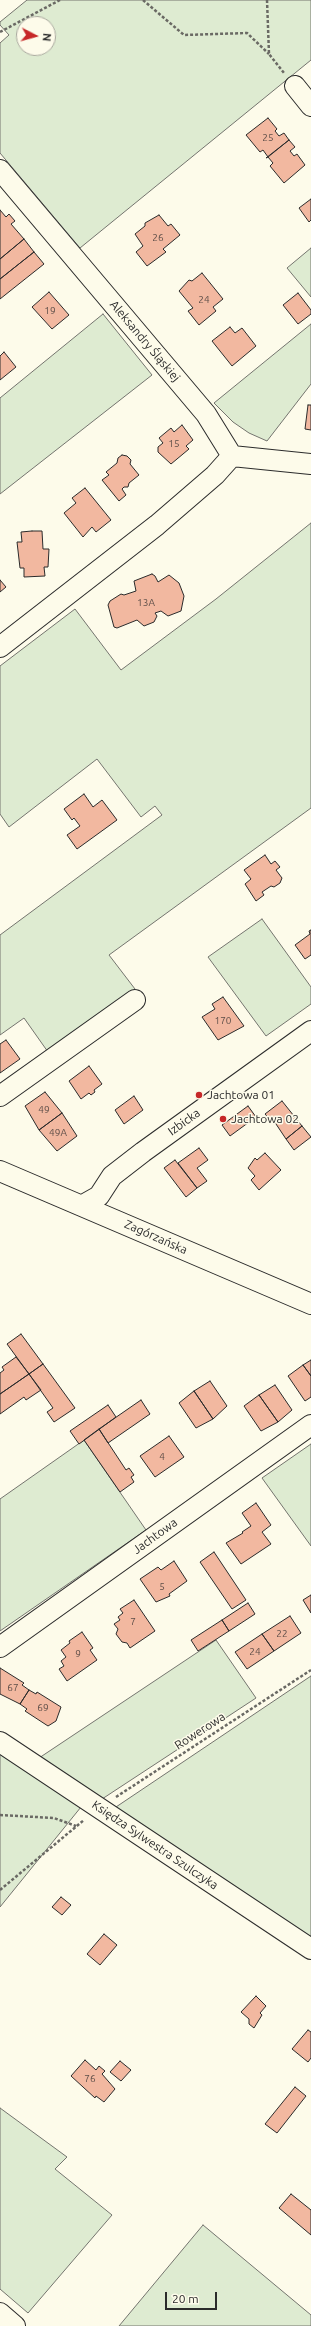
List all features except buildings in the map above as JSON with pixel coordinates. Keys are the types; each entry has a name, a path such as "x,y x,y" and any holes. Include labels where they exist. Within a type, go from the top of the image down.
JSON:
{"street":[{"path":"294,86 311,106"},
{"name":"Aleksandry Śląskiej","path":"0,170 206,414 232,456"},
{"path":"0,647 157,525 215,475 232,456 311,464"},
{"path":"0,1096 135,1000"},
{"name":"Izbicka","path":"83,1205 99,1196 112,1176 143,1152 311,1031"},
{"name":"Zagórzańska","path":"0,1171 83,1205 311,1304"},
{"name":"Jachtowa","path":"0,1647 311,1425"},
{"name":"Księdza Sylwestra Szulczyka","path":"0,1742 311,1949"},
{"path":"0,2313 15,2326"}],"path":[{"path":"0,32 60,0"},
{"path":"143,0 184,36 247,33 269,54 294,86"},
{"path":"267,0 269,54"},
{"name":"Rowerowa","path":"0,1890 99,1808 311,1670"},
{"path":"0,1815 54,1818 77,1826"}],"green space":[{"path":"27,0 311,0 311,60 80,248 0,153 0,43 9,35 0,25 0,22"},
{"path":"311,248 311,297 287,268"},
{"path":"103,314 152,375 0,494 0,398"},
{"path":"311,324 311,384 267,441 249,433 233,422 214,403"},
{"path":"311,523 311,808 109,955 135,989 48,1052 24,1018 0,1035 0,935 162,815 155,806 141,817 97,759 9,827 0,814 0,666 75,609 121,670 216,599"},
{"path":"262,919 311,987 311,1004 266,1036 208,957"},
{"path":"84,1440 146,1530 0,1631 0,1499"},
{"path":"311,1444 311,1546 262,1478"},
{"path":"216,1640 256,1698 99,1801 36,1760"},
{"path":"311,1676 311,1940 113,1809"},
{"path":"0,1754 81,1807 0,1907"},
{"path":"0,2108 67,2157 55,2169 112,2215 28,2313 0,2289"},
{"path":"203,2225 311,2315 311,2326 119,2326"}],"place":[{"name":"Jachtowa 01","path":"199,1095"},
{"name":"Jachtowa 02","path":"223,1119"}]}
